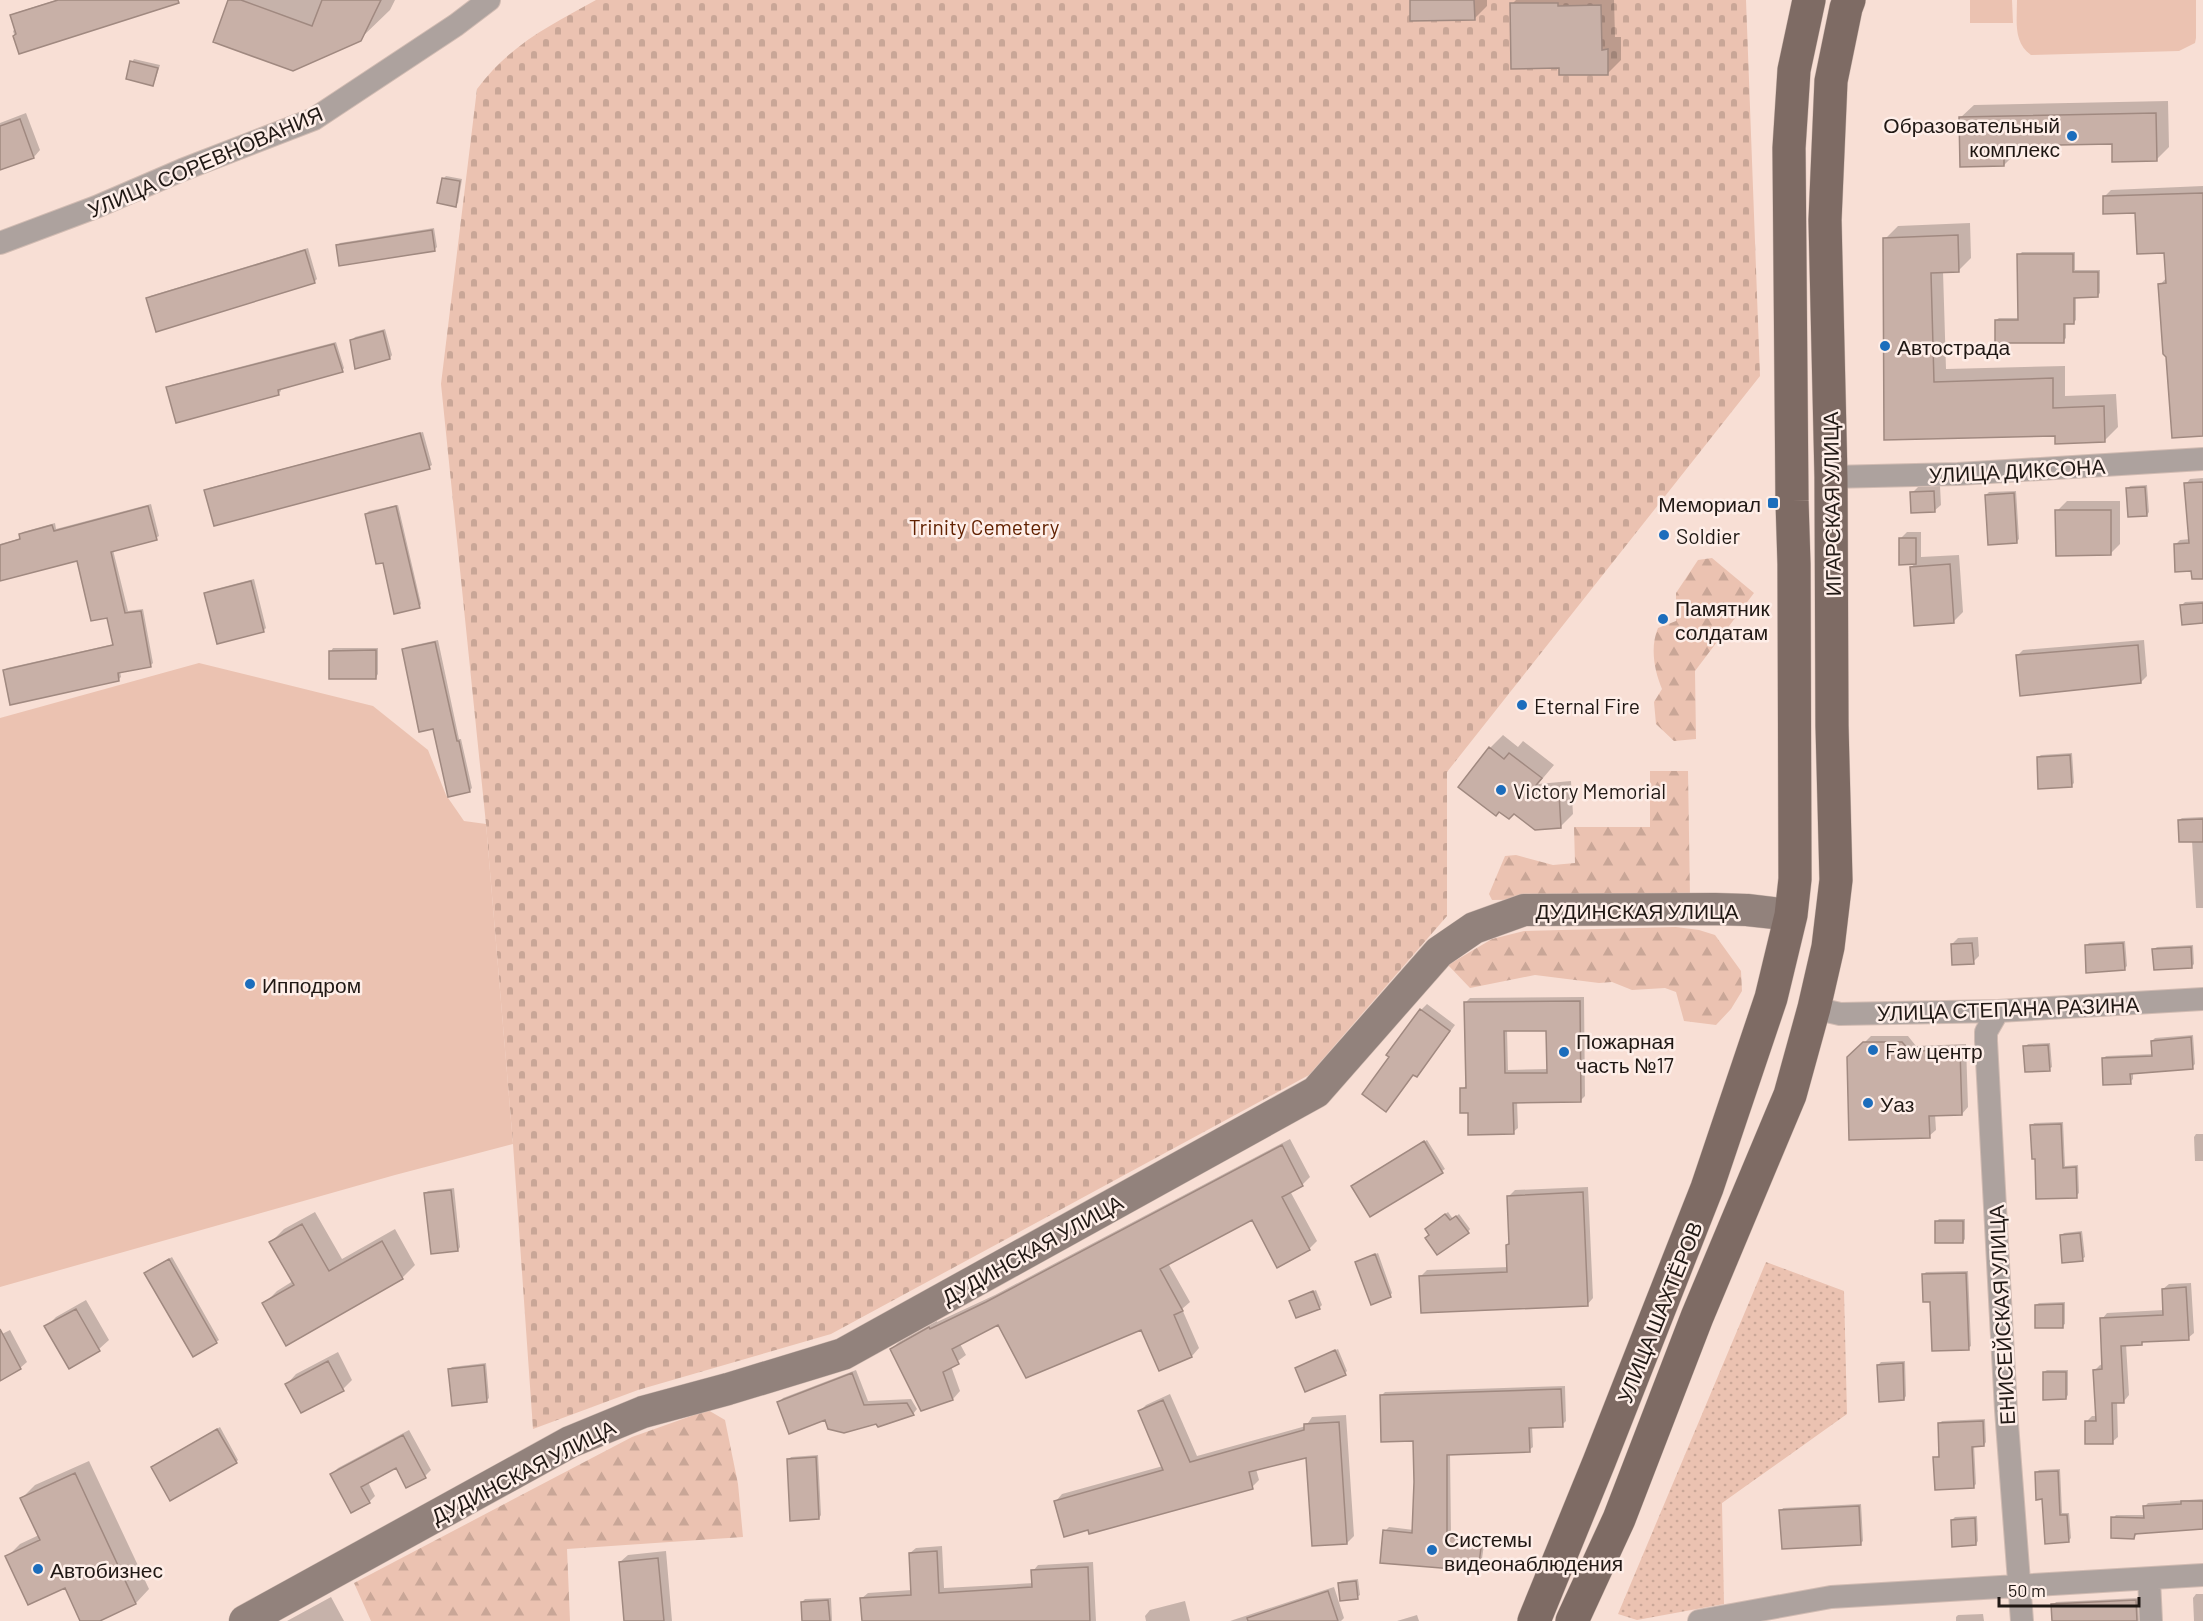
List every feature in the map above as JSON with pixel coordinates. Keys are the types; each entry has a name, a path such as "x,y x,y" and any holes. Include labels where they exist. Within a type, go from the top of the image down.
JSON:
{"main road":[{"name":"ИГАРСКАЯ УЛИЦА","path":"1771,998 1791,915 1795,879 1789,148 1794,70 1809,0"},
{"name":"ИГАРСКАЯ УЛИЦА","path":"1814,1008 1828,947 1836,880 1825,220 1827,153 1831,81 1846,8 1850,0"},
{"name":"УЛИЦА ШАХТЁРОВ","path":"1534,1621 1707,1188 1771,998"},
{"name":"УЛИЦА ШАХТЁРОВ","path":"1574,1620 1619,1519 1697,1317 1790,1095 1814,1008"}],"street":[{"name":"УЛИЦА СОРЕВНОВАНИЯ","path":"0,243 314,119 456,25 489,0"},
{"name":"УЛИЦА ДИКСОНА","path":"1831,477 1958,474 2203,459"},
{"name":"ДУДИНСКАЯ УЛИЦА","path":"245,1621 570,1442 643,1412 843,1354 1316,1092 1439,952 1474,928 1524,910 1715,909 1753,910 1791,915"},
{"name":"УЛИЦА СТЕПАНА РАЗИНА","path":"1814,1008 1840,1014 1998,1011 2203,999"},
{"name":"ЕНИСЕЙСКАЯ УЛИЦА","path":"1998,1011 1986,1032 1986,1041 2005,1398 2022,1621"},
{"path":"1699,1621 1744,1617 1831,1597 2203,1575"},
{"path":"2149,1579 2151,1621"}],"green space":[{"name":"Trinity Cemetery","path":"596,0 1746,0 1760,376 1447,772 1447,916 1309,1075 831,1334 638,1390 533,1429 513,1144 486,824 441,384 477,89 490,73 517,48"},
{"path":"1970,0 2012,0 2013,23 1970,23"},
{"path":"2017,0 2196,0 2195,43 2179,51 2031,55 2021,44 2019,37"},
{"path":"1712,558 1754,593 1695,671 1696,739 1674,741 1656,724 1654,702 1662,689 1654,658 1654,643 1658,628 1676,621 1676,593 1698,560"},
{"name":"Ипподром","path":"199,663 373,706 428,750 446,795 464,821 486,824 513,1144 395,1175 0,1287 0,718"},
{"path":"1650,771 1688,771 1690,897 1492,900 1489,894 1505,856 1516,855 1553,865 1575,863 1574,827 1650,827"},
{"path":"1676,927 1715,935 1741,971 1742,991 1731,1009 1716,1025 1684,1021 1676,992 1665,988 1632,990 1612,982 1599,983 1535,975 1470,988 1448,965 1492,939 1524,931"},
{"path":"1766,1262 1844,1291 1847,1414 1722,1503 1724,1604 1637,1620 1618,1614"},
{"path":"708,1410 725,1420 738,1484 743,1537 567,1549 570,1621 371,1621 354,1583 632,1437"}],"building":[{"path":"58,0 178,0 179,3 19,54 10,15"},
{"path":"228,0 241,0 312,26 322,0 381,0 361,41 293,71 213,42"},
{"path":"1410,0 1474,0 1475,20 1410,21"},
{"path":"1510,3 1558,3 1558,6 1601,5 1602,50 1608,49 1608,75 1559,75 1559,68 1511,69"},
{"path":"130,61 158,68 153,86 126,79"},
{"path":"2156,113 2157,161 2112,162 2112,144 2004,146 2004,166 1960,167 1959,117"},
{"path":"20,119 34,158 0,170 0,126"},
{"path":"442,178 460,181 456,207 437,203"},
{"path":"2203,193 2203,436 2172,438 2158,284 2166,283 2164,253 2137,254 2135,213 2103,214 2103,196"},
{"path":"432,230 435,251 339,266 336,245"},
{"path":"1958,235 1959,272 1931,273 1934,382 2053,378 2053,408 2104,406 2105,442 2055,444 2055,436 1884,440 1883,238"},
{"path":"305,250 315,283 156,332 146,298"},
{"path":"2017,254 2073,254 2073,272 2098,272 2098,297 2074,298 2074,324 2064,324 2064,343 1995,343 1995,320 2018,320"},
{"path":"383,331 390,359 355,369 350,340"},
{"path":"334,344 343,372 278,390 279,395 176,423 166,387"},
{"path":"420,433 430,469 214,526 204,490"},
{"path":"2203,482 2203,579 2192,579 2191,571 2175,572 2174,544 2189,543 2184,483"},
{"path":"2145,487 2147,516 2128,517 2126,488"},
{"path":"1934,491 1935,512 1911,513 1910,492"},
{"path":"2014,493 2017,543 1988,545 1985,495"},
{"path":"148,506 157,540 111,552 125,613 141,611 151,667 118,673 119,681 10,705 3,670 113,645 107,618 91,621 77,561 0,581 0,545 20,539 19,534 52,525 54,531"},
{"path":"396,506 420,608 394,614 383,563 376,564 365,514"},
{"path":"2055,510 2111,510 2111,555 2056,556"},
{"path":"1899,538 1916,538 1916,564 1899,565"},
{"path":"1950,564 1954,623 1914,626 1910,567"},
{"path":"251,581 264,632 217,644 204,593"},
{"path":"2203,603 2203,623 2182,625 2180,605"},
{"path":"435,642 470,792 448,797 433,729 419,732 402,649"},
{"path":"2138,645 2141,683 2020,696 2016,655"},
{"path":"376,650 376,679 329,679 329,651"},
{"name":"Victory Memorial","path":"1489,747 1504,759 1509,753 1542,778 1527,796 1559,793 1561,828 1535,830 1514,814 1509,819 1499,812 1496,816 1458,787"},
{"path":"2070,755 2072,787 2038,789 2037,757"},
{"path":"2203,819 2203,842 2179,842 2178,820"},
{"path":"1972,943 1974,964 1952,965 1951,944"},
{"path":"2123,943 2125,970 2086,973 2085,945"},
{"path":"2191,947 2192,968 2154,970 2152,949"},
{"path":"1580,1001 1581,1102 1513,1103 1514,1134 1468,1135 1468,1113 1460,1113 1460,1088 1466,1088 1464,1002","holes":["1504,1031 1546,1031 1547,1073 1505,1073"]},
{"path":"1420,1009 1450,1031 1417,1077 1413,1075 1386,1112 1362,1094 1389,1057 1386,1055"},
{"path":"2191,1037 2193,1069 2130,1074 2131,1084 2103,1085 2102,1058 2152,1056 2151,1041"},
{"path":"1863,1042 1902,1042 1910,1051 1960,1050 1962,1115 1929,1116 1930,1138 1849,1140 1847,1057"},
{"path":"2048,1045 2050,1071 2025,1072 2023,1046"},
{"path":"2061,1124 2063,1168 2076,1167 2077,1198 2036,1199 2035,1159 2032,1159 2030,1125"},
{"path":"1424,1141 1443,1173 1370,1217 1351,1186"},
{"path":"1282,1145 1303,1186 1282,1197 1310,1250 1277,1268 1252,1220 1160,1269 1183,1311 1174,1315 1192,1357 1159,1371 1141,1330 1026,1378 998,1325 952,1349 959,1364 943,1372 953,1400 921,1411 890,1349 929,1327 930,1329 986,1302"},
{"path":"451,1190 458,1251 431,1254 424,1193"},
{"path":"1583,1192 1588,1306 1421,1313 1419,1276 1507,1272 1506,1245 1509,1244 1507,1196"},
{"path":"1445,1214 1450,1220 1456,1216 1469,1233 1437,1255 1425,1238 1429,1235 1425,1229"},
{"path":"1935,1221 1963,1221 1963,1243 1935,1243"},
{"path":"302,1224 329,1271 382,1241 403,1279 286,1346 262,1303 294,1285 269,1242"},
{"path":"2080,1233 2083,1261 2062,1263 2060,1235"},
{"path":"1375,1254 1391,1297 1371,1305 1355,1262"},
{"path":"169,1259 217,1343 193,1357 144,1273"},
{"path":"1966,1273 1969,1350 1932,1351 1930,1302 1923,1302 1922,1274"},
{"path":"2186,1287 2189,1340 2142,1342 2142,1345 2121,1346 2124,1403 2112,1403 2113,1444 2085,1444 2085,1421 2096,1421 2093,1370 2102,1369 2100,1318 2163,1315 2162,1289"},
{"path":"1313,1291 1320,1309 1296,1318 1289,1301"},
{"path":"2063,1304 2063,1328 2035,1328 2035,1305"},
{"path":"76,1309 100,1351 69,1369 44,1326"},
{"path":"0,1329 21,1369 0,1381"},
{"path":"1335,1350 1346,1375 1305,1392 1295,1368"},
{"path":"328,1361 344,1391 301,1413 285,1384"},
{"path":"1903,1363 1904,1400 1879,1402 1877,1365"},
{"path":"484,1365 487,1402 452,1406 448,1369"},
{"path":"2043,1372 2066,1372 2066,1399 2043,1400"},
{"path":"852,1373 864,1405 907,1403 914,1415 878,1427 876,1424 844,1433 828,1429 825,1420 789,1434 777,1402"},
{"path":"1561,1389 1563,1427 1529,1428 1530,1452 1447,1455 1447,1537 1482,1540 1478,1571 1380,1563 1383,1530 1412,1533 1414,1482 1413,1441 1381,1442 1380,1395"},
{"path":"1163,1400 1190,1462 1304,1430 1304,1424 1339,1422 1347,1544 1312,1546 1306,1458 1249,1472 1253,1489 1089,1534 1088,1530 1064,1537 1054,1501 1163,1470 1138,1411"},
{"path":"1983,1421 1984,1446 1972,1447 1974,1488 1935,1490 1933,1457 1939,1457 1938,1423"},
{"path":"217,1429 237,1463 170,1501 151,1467"},
{"path":"403,1435 426,1478 406,1488 396,1468 361,1487 370,1503 351,1513 330,1474"},
{"path":"816,1457 819,1519 790,1521 787,1459"},
{"path":"2058,1471 2060,1515 2067,1515 2069,1542 2045,1544 2042,1499 2036,1500 2035,1472"},
{"path":"75,1473 136,1604 100,1621 80,1621 65,1588 28,1605 5,1556 40,1540 20,1498"},
{"path":"2181,1501 2203,1501 2203,1529 2135,1534 2134,1539 2111,1538 2111,1517 2144,1518 2143,1506 2181,1504"},
{"path":"1859,1506 1861,1545 1782,1549 1779,1510"},
{"path":"1975,1518 1976,1545 1952,1547 1951,1520"},
{"path":"937,1551 939,1593 1032,1587 1031,1570 1088,1567 1090,1621 862,1621 860,1598 911,1595 909,1553"},
{"path":"658,1558 664,1621 624,1621 619,1562"},
{"path":"1356,1581 1358,1599 1340,1601 1338,1583"},
{"path":"1328,1591 1338,1621 1248,1621 1247,1618"},
{"path":"828,1600 830,1621 802,1621 801,1602"},
{"path":"2136,1600 2137,1621 2052,1621 2051,1604"}],"place":[{"name":"Образовательный комплекс","path":"2072,136"},
{"name":"Автострада","path":"1885,346"},
{"name":"Мемориал","path":"1773,503"},
{"name":"Soldier","path":"1664,535"},
{"name":"Памятник солдатам","path":"1663,619"},
{"name":"Eternal Fire","path":"1522,705"},
{"name":"Victory Memorial","path":"1501,790"},
{"name":"Ипподром","path":"250,984"},
{"name":"Faw центр","path":"1873,1050"},
{"name":"Пожарная часть №17","path":"1564,1052"},
{"name":"Уаз","path":"1868,1103"},
{"name":"Системы видеонаблюдения","path":"1432,1550"},
{"name":"Автобизнес","path":"38,1569"}]}
